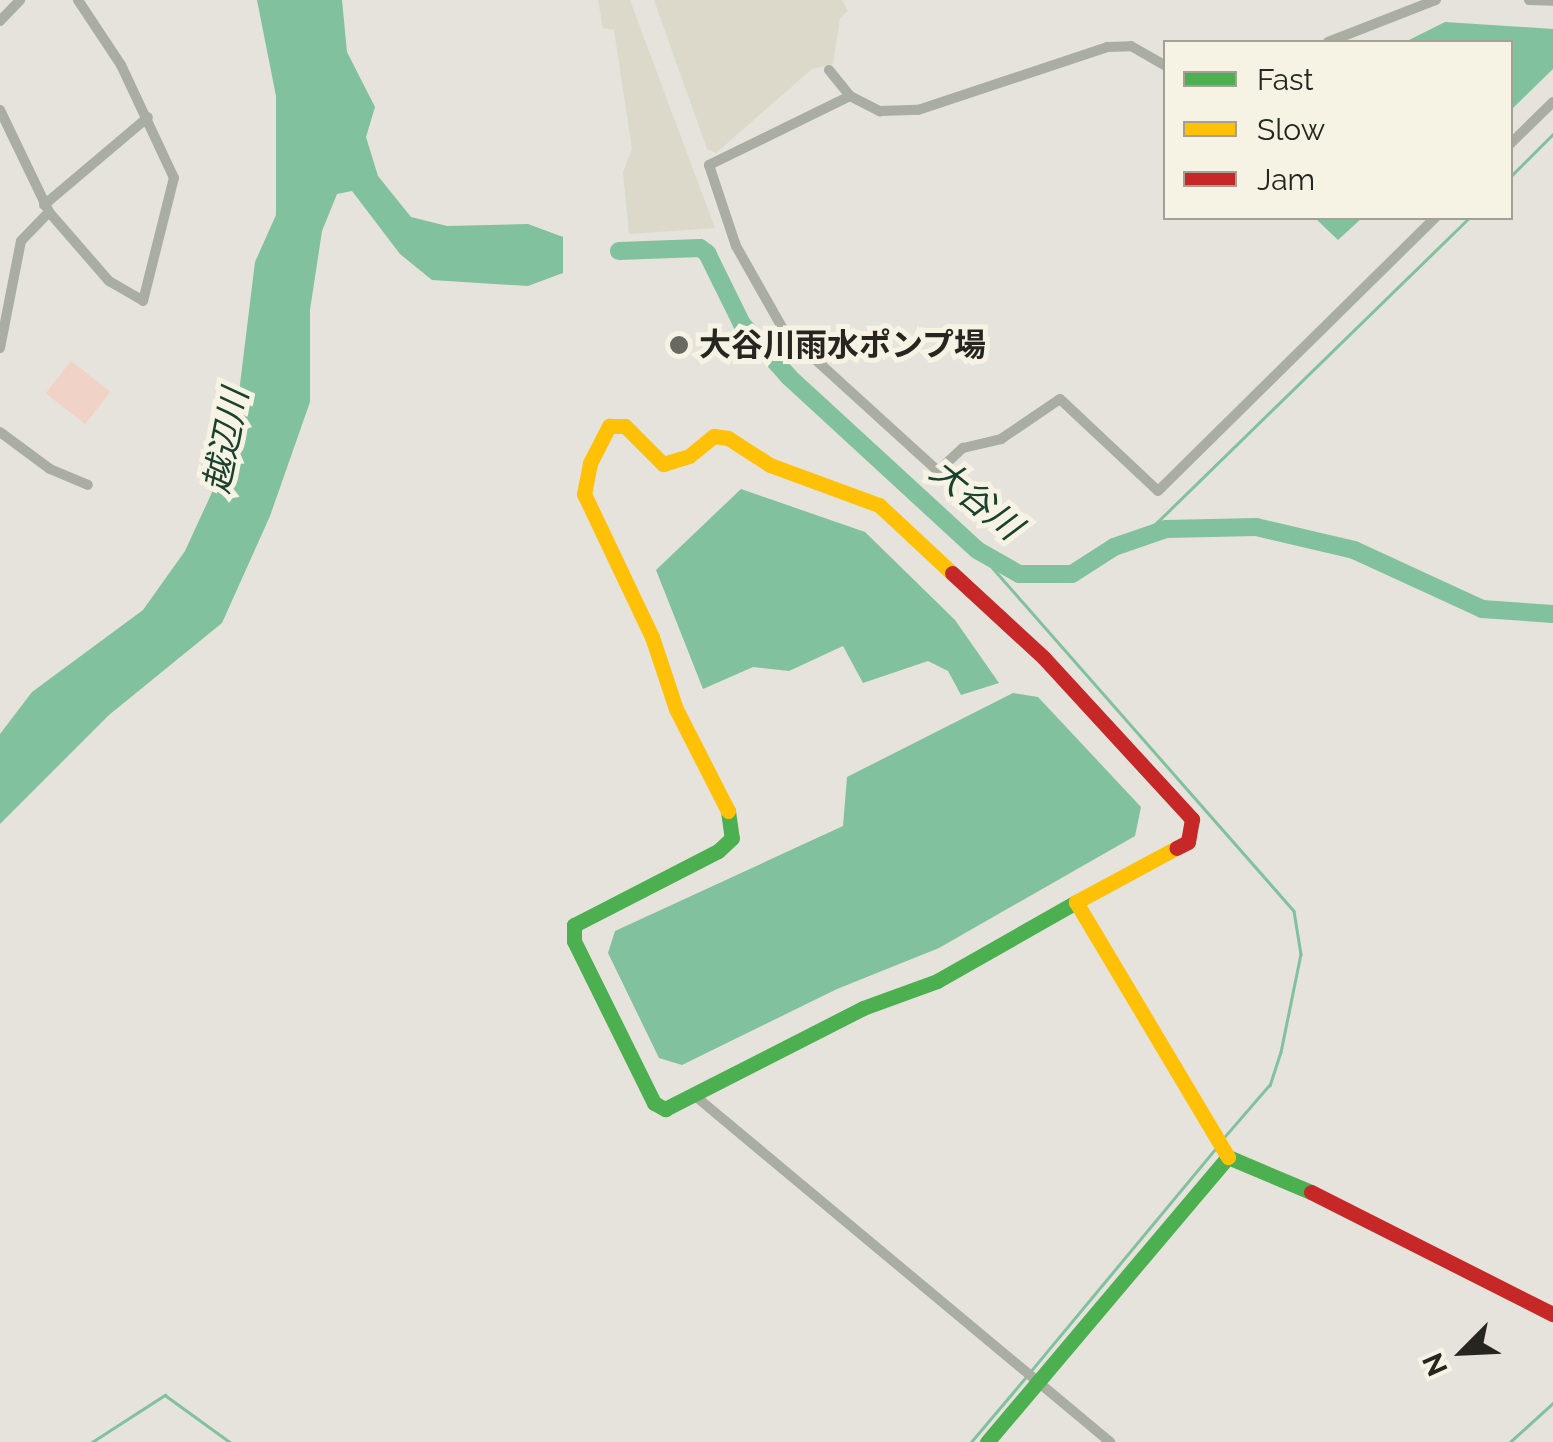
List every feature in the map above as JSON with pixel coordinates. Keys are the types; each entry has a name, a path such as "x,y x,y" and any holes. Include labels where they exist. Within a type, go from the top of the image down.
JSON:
{"street":[{"path":"0,21 20,0"},
{"path":"68,0 87,18"},
{"path":"0,110 46,208 109,281 143,301 174,192 168,161 148,117 78,0"},
{"path":"1333,40 1436,0"},
{"path":"1529,0 1553,2"},
{"path":"829,70 850,96 880,111 918,110 1107,47 1131,46 1163,64"},
{"path":"850,96 709,165 736,246 784,331 938,471 963,448 1002,438 1060,399 1158,491 1434,220"},
{"path":"1513,141 1553,102"},
{"path":"0,348 21,241 46,208 148,117"},
{"path":"614,422 663,464 690,456 714,436 728,438 770,464 861,494 895,517 1044,658 1192,819 1188,842 1076,902 937,981 863,1008 666,1109 654,1103 574,940 583,915 718,851 733,830 584,494 594,452 614,422"},
{"path":"0,432 50,469 88,485"},
{"path":"1076,902 1228,1157"},
{"path":"694,1095 1110,1442"},
{"path":"1228,1157 1248,1160 1553,1314"},
{"path":"987,1442 1228,1157"}],"shaded area":[{"path":"257,0 342,0 347,52 375,107 366,137 378,176 411,217 447,226 528,224 563,237 563,273 528,286 432,280 400,254 352,191 337,194 322,231 310,310 310,402 270,516 222,623 109,715 0,824 0,734 32,692 143,610 185,551 220,475 235,425 255,262 276,215 276,96"},
{"path":"598,0 630,0 715,228 629,234 623,172 632,149 614,30 603,28"},
{"path":"654,0 842,0 848,11 840,18 833,64 812,69 716,153 707,149"},
{"path":"1445,22 1553,29 1553,69 1513,108 1513,40 1409,40"},
{"path":"1317,220 1360,220 1338,240"},
{"path":"71,361 110,392 85,424 46,393"},
{"path":"741,489 865,532 955,620 999,683 961,695 948,671 928,661 863,683 843,646 789,671 753,667 703,689 656,570"},
{"path":"1013,693 1038,697 1141,807 1135,836 939,948 837,989 682,1065 659,1058 608,953 615,931 843,826 847,777"}],"waterway":[{"path":"1513,174 1553,134"},
{"path":"1144,535 1467,220"},
{"name":"大谷川","path":"619,251 700,248 707,253 742,324 789,377 977,550 1019,574 1072,574 1114,547 1166,529 1256,527 1354,550 1482,609 1553,614"},
{"path":"977,550 1294,911 1301,954 1281,1052 1270,1085 1225,1137"},
{"path":"1030,1372 1217,1147"},
{"path":"971,1442 1025,1378"},
{"path":"92,1442 165,1395 230,1442"},
{"path":"1510,1442 1553,1403"}],"traffic: fast":[{"path":"728,811 732,838 718,851 574,925 574,941 654,1103 665,1109 863,1008 937,981 1076,902"},
{"path":"987,1442 1228,1157 1311,1192"}],"traffic: slow":[{"path":"728,811 676,709 652,637 584,494 590,463 609,426 625,426 663,464 689,456 714,436 728,438 770,465 879,505 952,573"},
{"path":"1176,848 1076,902 1228,1157"}],"traffic: jam":[{"path":"952,573 1044,658 1192,819 1188,842 1176,848"},
{"path":"1311,1192 1553,1314"}],"place":[{"name":"大谷川雨水ポンプ場","path":"679,345"}],"water label":[{"name":"越辺川","path":"226,441"}]}
